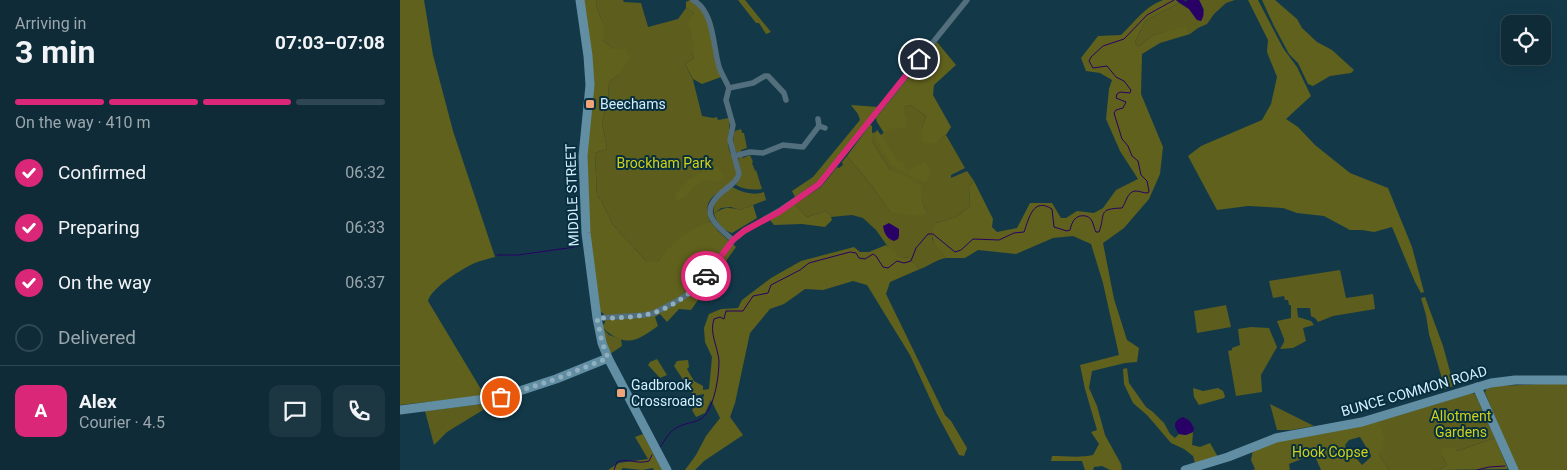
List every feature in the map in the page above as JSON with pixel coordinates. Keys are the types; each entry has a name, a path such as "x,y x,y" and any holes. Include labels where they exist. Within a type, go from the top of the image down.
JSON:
{"street":[{"name":"MIDDLE STREET","path":"580,0 590,85 583,156 584,208 588,257 597,318 602,342 608,358 667,470"},
{"path":"693,0 699,3 708,16 720,67 729,88 726,100 733,125 730,140 738,168 737,179 716,197 710,209 710,216 733,240"},
{"path":"597,318 654,313 690,293 703,280 733,240 744,231 779,212 819,184 967,0"},
{"path":"729,88 753,83 768,76 784,93 786,100"},
{"path":"734,156 750,152 763,152 783,145 803,147 821,124"},
{"path":"400,410 501,397 556,379 608,358"},
{"name":"BUNCE COMMON ROAD","path":"1185,470 1228,457 1276,438 1362,422 1477,386 1509,380 1567,380"},
{"path":"1477,386 1514,470"}],"green space":[{"path":"400,0 424,0 433,55 453,131 495,257 463,269 435,290 428,301 485,396 400,405"},
{"path":"583,0 597,0 596,6 603,23 603,40 613,49 627,49 629,59 618,75 609,82 608,100 602,122 607,149 595,153 597,196 601,200 613,225 647,262 658,262 668,248 680,237 710,221 736,247 691,310 679,309 667,322 660,314 655,317 658,326 642,336 629,341 611,335 601,326 605,323 604,314 599,311 588,215 586,157 593,92 593,69"},
{"name":"Brockham Park","path":"597,0 623,0 624,2 641,3 648,27 678,19 686,8 694,13 690,21 690,27 694,58 685,64 693,80 702,116 717,117 718,120 729,118 728,145 735,165 736,175 733,181 712,198 708,204 707,211 710,221 674,242 658,262 647,262 613,225 601,200 597,196 595,153 607,149 602,122 608,100 609,82 618,75 613,49 603,40 603,23 596,6"},
{"path":"690,0 699,5 706,15 721,77 702,84 693,79 685,64 694,58 688,22 694,13 686,8 686,2"},
{"path":"738,0 745,0 771,32 766,34 759,23 756,23"},
{"path":"1163,0 1176,0 1179,3 1145,21 1135,42 1138,47 1153,35 1187,26 1190,34 1160,43 1142,54 1141,94 1163,147 1160,174 1149,199 1124,228 1103,243 1114,299 1127,340 1139,348 1137,362 1092,371 1089,388 1097,406 1105,435 1121,464 1122,470 1110,470 1102,466 1094,467 1093,470 1085,470 1082,461 1051,461 1052,456 1078,457 1093,455 1099,444 1091,432 1097,430 1080,365 1119,355 1103,283 1091,244 1073,236 1053,238 1016,254 978,250 965,258 946,258 936,246 932,233 936,223 956,217 970,206 969,186 974,181 993,219 992,227 997,232 1017,228 1030,203 1052,203 1061,218 1066,218 1077,211 1094,213 1103,208 1116,190 1138,179 1120,151 1106,119 1109,89 1112,80 1100,73 1086,71 1081,58 1098,36 1121,35 1145,11"},
{"path":"1199,0 1235,0 1226,3 1214,14 1207,24 1190,34 1187,27 1153,35 1138,47 1135,42 1145,21 1179,3 1189,9 1197,20 1204,10"},
{"path":"1248,0 1258,0 1283,48 1297,67 1311,96 1286,119 1298,127 1315,145 1350,173 1388,188 1412,247 1424,292 1421,293 1415,282 1392,227 1374,232 1350,230 1324,216 1297,213 1283,208 1248,206 1217,210 1188,156 1201,146 1262,120 1271,104 1277,77 1267,52 1268,40"},
{"path":"1262,0 1275,0 1297,19 1302,28 1317,42 1332,50 1354,70 1351,73 1330,76 1313,86 1308,84 1298,63 1289,54"},
{"path":"937,42 956,65 934,85 933,95 951,127 946,135 934,144 922,142 922,128 926,116 910,105 904,107 904,114 907,119 906,128 892,129 884,133 876,118"},
{"path":"851,105 878,107 818,181 795,197 792,191 813,177 860,120"},
{"path":"910,105 926,116 922,128 934,143 946,135 965,168 951,175 951,178 967,171 974,181 969,186 970,206 956,217 936,223 932,239 946,258 920,269 909,258 900,257 891,251 876,230 863,218 852,215 831,217 825,211 807,217 795,204 821,187 837,167 839,168 843,165 842,162 847,156 872,186 890,212 927,212 923,204 921,192 890,170 872,141 872,133 877,130 881,135 899,120 904,107"},
{"path":"870,125 872,126 872,141 890,170 910,178 921,187 923,204 927,212 920,216 890,212 872,186 847,156"},
{"path":"741,129 742,133 744,133 747,148 741,150 741,152 736,152 733,137 735,131"},
{"path":"877,130 897,161 903,162 907,171 925,162 932,174 927,177 927,182 921,181 891,164 876,139"},
{"path":"742,155 743,158 750,155 762,189 749,189 736,185 741,174 738,159"},
{"path":"717,166 724,177 716,182 702,180 686,197 677,201 675,196 684,185 699,174"},
{"path":"732,187 748,193 764,192 766,200 740,210 731,207 721,208 714,214 716,202"},
{"path":"795,204 807,217 825,211 830,214 832,220 825,227 802,224 774,225 770,220"},
{"path":"753,205 757,218 732,233 721,226 714,214 723,209 740,210"},
{"path":"886,245 900,257 909,258 920,269 890,282 886,294 945,415 951,421 967,448 964,456 959,455 937,414 910,355 867,285 853,281 823,290 805,289 784,304 770,309 750,333 735,403 730,417 743,435 704,461 695,470 685,470 706,436 720,418 711,400 705,413 696,417 692,410 704,394 694,396 674,366 677,361 688,360 689,367 687,369 694,381 703,386 703,390 709,389 712,357 705,342 704,328 709,314 721,309 738,308 742,300 771,278 801,261 854,247 860,252 869,252"},
{"path":"1340,270 1346,298 1373,294 1375,309 1333,316 1318,322 1311,316 1310,308 1297,308 1298,317 1311,321 1314,325 1303,328 1306,341 1293,348 1280,349 1284,339 1277,321 1291,318 1291,305 1289,305 1288,300 1285,300 1284,296 1273,298 1269,281"},
{"path":"1425,297 1443,346 1454,386 1445,389 1421,298"},
{"path":"1226,305 1231,327 1197,333 1194,311"},
{"path":"601,326 609,335 621,339 622,346 610,354 605,340"},
{"path":"1251,327 1269,328 1277,347 1261,375 1262,392 1236,396 1228,351 1240,345 1238,329"},
{"path":"657,359 667,375 660,378 648,365"},
{"path":"1127,368 1129,383 1146,407 1164,423 1170,434 1175,438 1179,434 1186,435 1193,432 1192,445 1200,447 1210,443 1218,457 1195,463 1193,456 1171,443 1147,415 1133,403 1124,384 1123,369"},
{"path":"1567,384 1567,470 1517,470 1485,393 1486,389 1495,386"},
{"path":"1193,388 1203,391 1218,388 1223,391 1225,396 1224,398 1199,405 1194,397"},
{"name":"Allotment Gardens","path":"1472,393 1475,394 1495,438 1442,456 1447,465 1439,470 1389,470 1379,455 1381,443 1379,421"},
{"path":"483,404 483,410 447,432 434,445 425,411"},
{"path":"1270,404 1314,426 1291,430 1277,430"},
{"name":"Hook Copse","path":"1379,421 1385,441 1382,443 1379,455 1389,470 1321,470 1314,454 1289,464 1290,470 1253,470 1255,469 1251,460 1253,450 1268,443","holes":["1360,437 1371,455 1362,465 1350,451 1347,451 1345,445 1349,440"]},
{"path":"643,434 662,470 654,470 653,468 642,470 623,468 621,470 608,470 619,463 648,459 635,437"},
{"path":"1495,438 1508,469 1439,470 1447,465 1442,456 1442,449 1452,447 1457,451"}],"shaded area":[{"path":"1176,0 1186,2 1187,0 1199,0 1204,13 1201,21 1197,20 1189,9"},
{"path":"889,223 899,229 898,239 894,241 888,237 883,229 883,226"},
{"path":"1183,417 1190,421 1194,428 1193,432 1186,435 1179,434 1175,426 1177,420"}],"waterway":[{"path":"660,447 672,431 703,417 712,403 719,361 713,335 714,319 720,317 724,319 726,311 743,311 753,296 768,293 771,285 800,270 809,263 850,252 856,253 859,258 865,259 873,254 883,267 888,268 897,261 904,263 911,261 916,248 928,234 933,234 955,252 961,250 973,239 999,240 1014,233 1024,232 1030,215 1036,207 1040,206 1052,209 1054,227 1067,231 1070,230 1077,217 1086,216 1092,221 1096,232 1099,232 1106,211 1122,208 1132,192 1148,193 1147,181 1141,175 1138,161 1132,156 1128,146 1122,139 1114,113 1116,110 1123,108 1126,102 1116,98 1117,94 1120,92 1130,93 1131,90 1107,66 1093,68 1089,61 1103,46 1124,39 1147,15 1174,0"},
{"path":"497,255 518,255 575,247"},
{"path":"614,470 617,462 625,460 644,462 649,461 652,455"},
{"path":"1477,470 1505,466"}],"way so far":[{"path":"501,397 556,379 608,358 602,342 597,318 654,313 690,293 706,276"}],"place":[{"name":"Beechams","path":"590,104"},
{"name":"Gadbrook Crossroads","path":"621,393"}],"route":[{"path":"706,276 733,240 744,231 779,212 819,184 919,59"}]}
